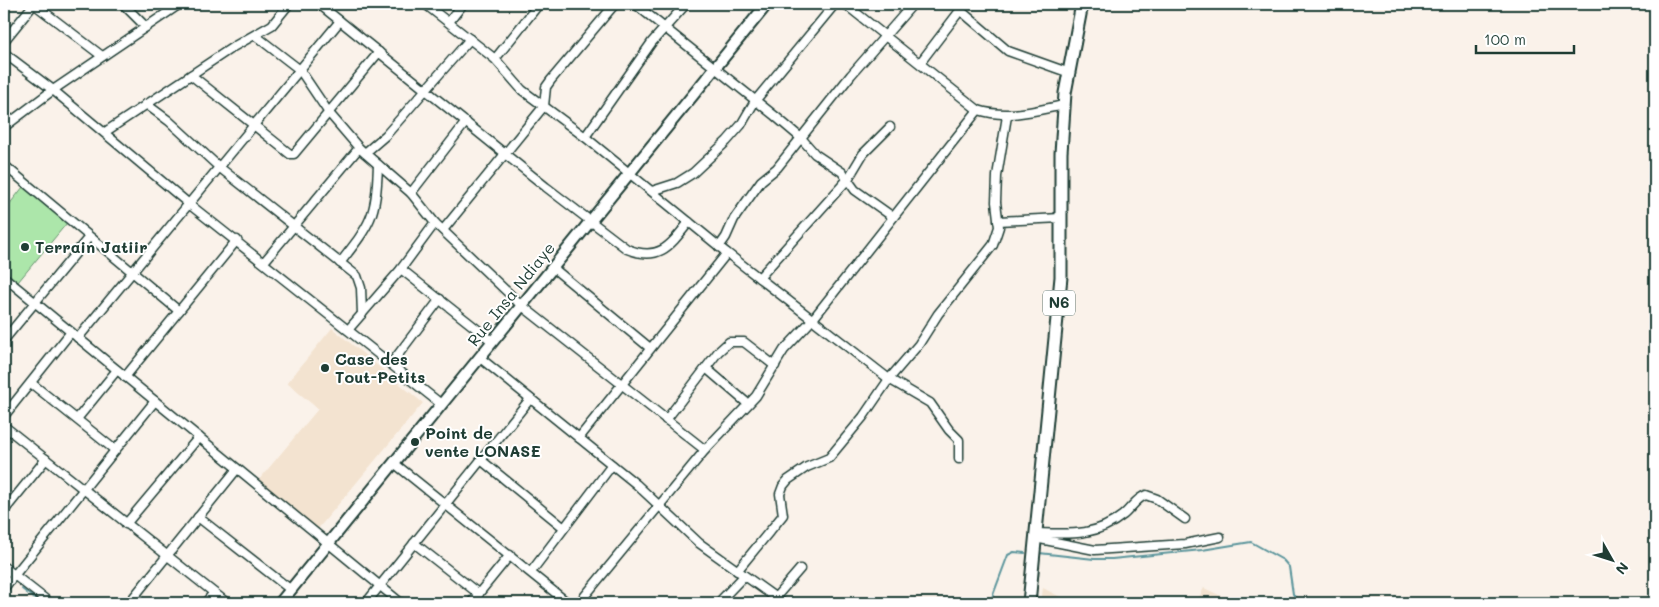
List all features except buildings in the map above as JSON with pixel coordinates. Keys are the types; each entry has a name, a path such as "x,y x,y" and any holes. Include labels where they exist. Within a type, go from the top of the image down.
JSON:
{"main road":[{"name":"Rue Insa Ndiaye","path":"280,603 767,4"},
{"name":"N6","path":"1028,603 1061,276 1060,153 1064,105 1067,72 1082,4"}],"street":[{"path":"4,41 34,4 102,56"},
{"path":"123,4 146,27"},
{"path":"4,127 53,90 180,4"},
{"path":"104,132 233,47 256,36 272,25 289,4"},
{"path":"319,4 627,249 638,253 650,254 666,248 689,222"},
{"path":"426,4 495,59 522,90 652,191 718,247 889,379 934,408 945,426 960,443 959,459"},
{"path":"449,22 463,4"},
{"path":"495,59 538,4"},
{"path":"443,230 507,154 544,106 546,87 615,4"},
{"path":"635,4 801,138 815,154 842,172 855,190 893,217"},
{"path":"585,138 634,66 663,28 686,4"},
{"path":"652,191 677,183 694,173 741,125 755,101 836,4"},
{"path":"845,4 978,110 1007,116 1064,105"},
{"path":"718,247 726,237 734,219 760,181 778,168 851,75 913,4"},
{"path":"920,63 963,7 1008,51 1067,72"},
{"path":"78,338 340,21"},
{"path":"256,36 300,70 329,113 362,151 411,193 435,223 521,305 705,450"},
{"path":"264,262 293,226 362,151 386,135 470,39"},
{"path":"191,74 290,154 294,154 379,52"},
{"path":"4,53 53,90 189,204 237,240 441,404"},
{"path":"146,104 219,167 357,276 362,288 362,314"},
{"path":"579,603 604,575 630,538 705,450 763,388 784,350 812,319 978,110"},
{"path":"718,603 783,515 780,494 783,486 788,480 807,467 829,458 863,417 889,379 920,344 938,314 993,245 998,232 997,176 1007,116"},
{"path":"411,193 466,122"},
{"path":"760,278 848,179 863,154 890,128"},
{"path":"4,165 179,311"},
{"path":"340,264 366,230 372,217 377,198 378,165"},
{"path":"998,221 1061,218"},
{"path":"348,330 401,269 435,223"},
{"path":"4,340 89,237"},
{"path":"125,377 237,240"},
{"path":"579,438 727,254"},
{"path":"552,267 650,348"},
{"path":"401,269 492,341"},
{"path":"4,277 401,603"},
{"path":"391,364 440,299"},
{"path":"4,416 72,332"},
{"path":"666,420 728,342 744,342 775,366"},
{"path":"479,357 612,465 659,505 699,543 783,603"},
{"path":"706,368 748,404"},
{"path":"77,419 117,370"},
{"path":"32,383 115,450"},
{"path":"366,603 530,399"},
{"path":"4,588 155,401"},
{"path":"4,426 227,603"},
{"path":"126,524 199,437"},
{"path":"4,511 46,459"},
{"path":"481,460 564,528"},
{"path":"394,463 568,603"},
{"path":"531,572 612,465"},
{"path":"129,603 238,469"},
{"path":"1036,536 1079,534 1094,531 1116,520 1138,499 1146,495 1157,499 1185,519"},
{"path":"198,517 291,590"},
{"path":"1036,536 1095,550 1185,544 1220,537"},
{"path":"414,543 479,594"},
{"path":"471,603 510,555"},
{"path":"4,567 50,603"},
{"path":"775,598 800,569"},
{"path":"205,603 214,593"}],"shaded area":[{"path":"332,328 423,403 317,530 258,481 318,409 287,383"},
{"path":"1043,588 1072,603 1041,603"},
{"path":"1204,588 1232,601 1232,603 1196,603"}],"green space":[{"name":"Terrain Jatiir","path":"23,187 67,223 18,282 4,270 4,211"}],"waterway":[{"path":"1039,553 1112,559 1202,550 1251,542 1283,560 1289,567 1293,594 1299,603"},
{"path":"990,603 1008,555 1014,552 1025,553"},
{"path":"22,589 40,603"}],"place":[{"name":"Terrain Jatiir","path":"25,247"},
{"name":"Case des Tout-Petits","path":"325,368"},
{"name":"Point de vente LONASE","path":"415,442"}]}
